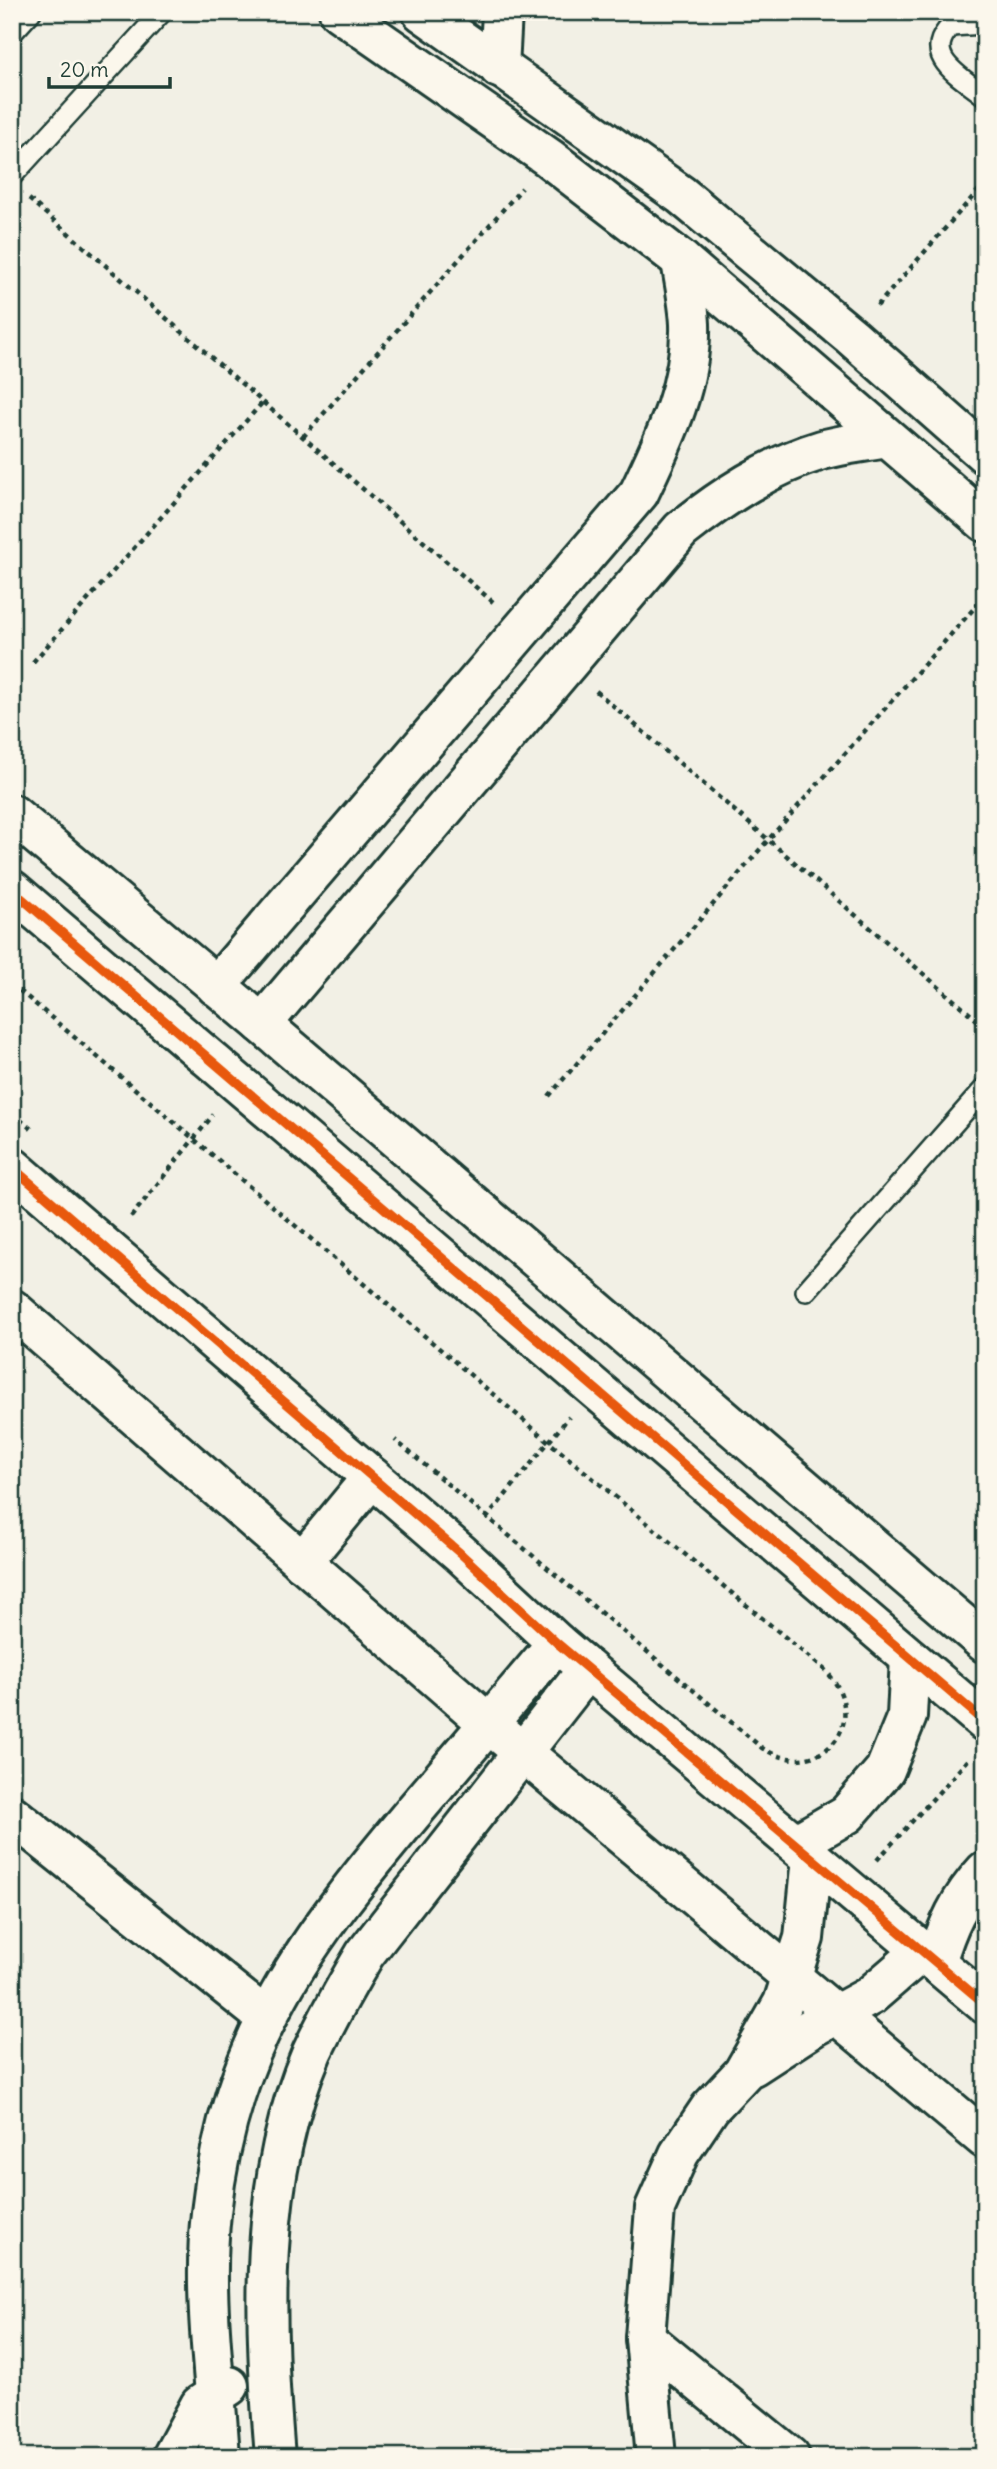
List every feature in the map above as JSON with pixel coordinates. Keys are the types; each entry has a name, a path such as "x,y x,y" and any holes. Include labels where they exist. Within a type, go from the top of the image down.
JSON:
{"street":[{"path":"339,12 549,158 681,260 985,522"},
{"path":"422,12 681,195 851,336 985,454"},
{"path":"499,68 502,12"},
{"path":"216,986 639,493 665,439 685,377 690,325 681,260"},
{"path":"262,1024 681,530 726,495 775,468 823,450 886,438"},
{"path":"639,493 681,530"},
{"path":"12,814 262,1024 985,1643"},
{"path":"12,890 910,1658 980,1737"},
{"path":"12,1167 460,1553 557,1643 985,2004"},
{"path":"12,1309 489,1724 985,2139"},
{"path":"302,1562 372,1477"},
{"path":"220,2457 208,2314 211,2214 229,2115 265,2018 291,1970 321,1925 557,1643"},
{"path":"656,2457 645,2338 655,2208 678,2154 710,2108 743,2073 772,2027 793,1977 804,1938 804,1851 847,1814 885,1770 907,1716 910,1658"},
{"path":"275,2457 269,2380 267,2269 271,2215 286,2134 312,2054 336,2002 365,1954 588,1669"},
{"path":"12,1815 265,2018"},
{"path":"743,2073 837,2013 870,1996 928,1957 963,1894 985,1871"},
{"path":"645,2338 790,2457"},
{"path":"172,2457 189,2421 200,2405 216,2392 232,2384 269,2380"}],"lane":[{"path":"12,33 31,12"},
{"path":"12,176 152,16"},
{"path":"985,24 951,26 940,37 939,52 947,65 985,96"},
{"path":"806,1291 985,1088"}],"path":[{"path":"303,437 549,158"},
{"path":"851,336 985,183"},
{"path":"23,194 523,627"},
{"path":"33,662 263,402"},
{"path":"549,1096 768,841 985,596"},
{"path":"566,665 985,1027"},
{"path":"12,984 549,1442 836,1681 845,1711 836,1740 809,1759 792,1761 776,1757 487,1518"},
{"path":"106,1248 238,1083"},
{"path":"460,1553 593,1388"},
{"path":"851,1890 980,1737"}],"cycle path":[{"path":"12,890 985,1722"},
{"path":"12,1167 460,1553 557,1643 985,2004"}]}
